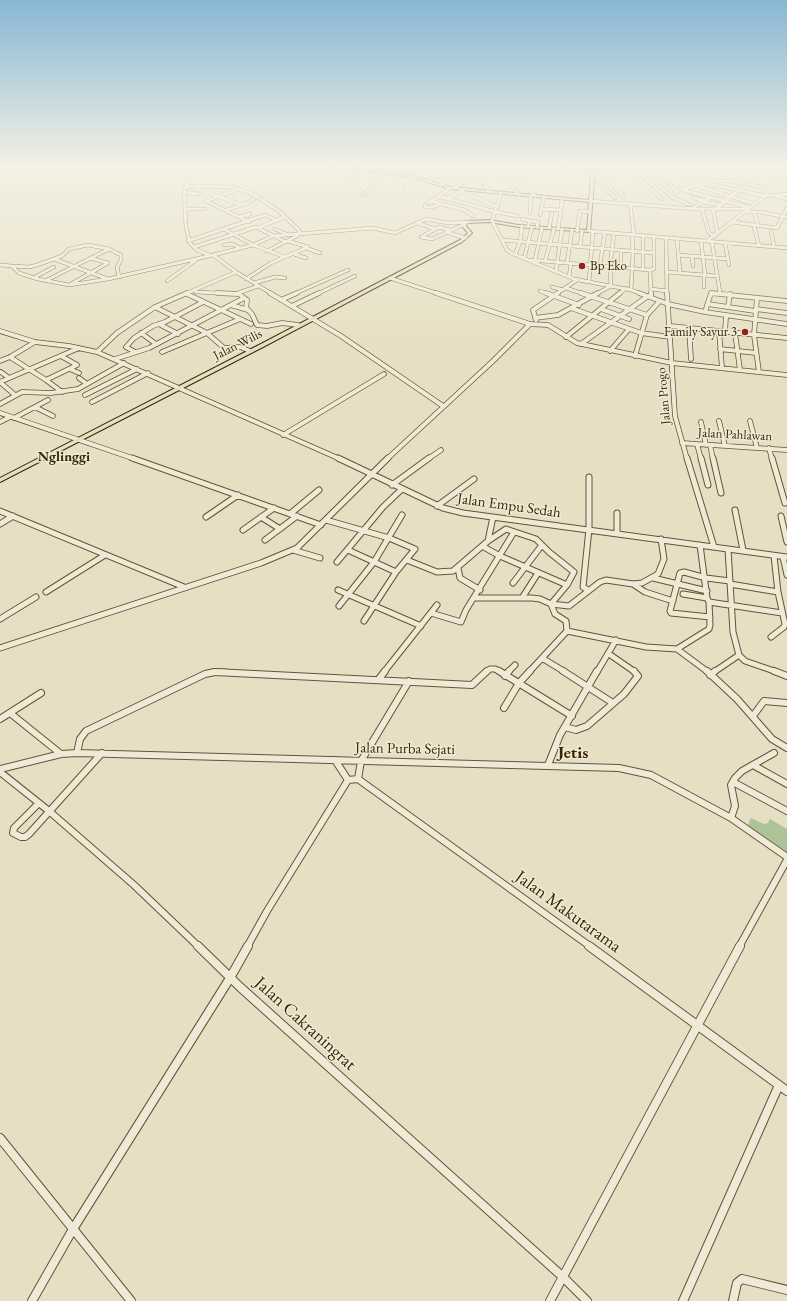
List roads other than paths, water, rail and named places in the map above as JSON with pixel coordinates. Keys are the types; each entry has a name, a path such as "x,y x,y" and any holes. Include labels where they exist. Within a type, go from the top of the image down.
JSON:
{"main road":[{"path":"465,238 470,232 466,226"},
{"path":"520,226 591,231 591,226"},
{"name":"Jalan Wilis","path":"0,480 80,440 465,238"}],"street":[{"path":"186,226 188,241 197,250 212,255 246,279 312,318 443,406"},
{"path":"188,241 233,226"},
{"path":"194,247 260,226"},
{"path":"294,226 300,231 299,233"},
{"path":"12,266 19,273 33,278 69,285 108,279 212,255 253,244 273,236 373,228 396,233 411,226"},
{"path":"425,226 435,229"},
{"path":"450,230 441,227 421,237 431,240 461,226"},
{"path":"494,226 507,250 515,255 577,280 626,288 668,304 706,312 787,324"},
{"path":"515,255 520,242 520,226"},
{"path":"555,226 560,245 556,271"},
{"path":"546,261 557,226"},
{"path":"577,230 578,226"},
{"path":"631,290 633,252 632,226"},
{"path":"707,226 709,233 715,236"},
{"path":"716,226 717,231 719,232"},
{"path":"707,241 727,226"},
{"path":"759,246 756,226 777,228 779,226"},
{"path":"257,227 273,236 308,247 306,248 320,253"},
{"path":"526,259 532,227"},
{"path":"535,260 542,228"},
{"path":"224,229 284,258"},
{"path":"275,229 286,234"},
{"path":"569,277 572,230"},
{"path":"771,230 774,247"},
{"path":"580,247 582,231"},
{"path":"589,282 591,231 787,248"},
{"path":"446,232 465,238"},
{"path":"600,265 601,250 605,232"},
{"path":"267,251 299,233"},
{"path":"611,286 610,266 614,233"},
{"path":"207,235 217,240"},
{"path":"643,236 643,269"},
{"path":"526,259 650,270 654,269 654,237"},
{"name":"Jalan Progo","path":"666,238 667,291 675,416 714,546"},
{"path":"677,239 680,273"},
{"path":"502,240 654,254"},
{"path":"700,241 705,275 704,287"},
{"path":"712,242 716,276 720,293"},
{"path":"725,243 728,265"},
{"path":"224,245 232,244 240,248"},
{"path":"0,265 32,267 62,256 69,249 83,245 109,249 122,255 117,267 119,276"},
{"path":"246,279 271,263 306,248"},
{"path":"45,281 109,249"},
{"path":"621,251 621,267"},
{"path":"294,254 306,258"},
{"path":"679,255 728,259"},
{"path":"692,256 693,266"},
{"path":"90,258 107,263 106,265"},
{"path":"167,281 198,258"},
{"path":"53,259 108,279"},
{"path":"69,285 106,265 117,267"},
{"path":"33,278 54,267"},
{"path":"281,300 348,270"},
{"path":"581,344 610,322 649,296 651,289 650,270"},
{"path":"97,352 117,333 155,307 194,292 236,272"},
{"path":"667,272 716,276"},
{"path":"275,277 280,273"},
{"path":"292,306 355,276"},
{"path":"254,283 275,277 285,278"},
{"path":"390,278 533,324 551,326 566,337 581,344 672,363 787,375"},
{"path":"0,648 261,563 293,550 306,540 371,474 443,406 533,324 535,318 533,310 577,280"},
{"path":"194,292 238,293 258,286"},
{"path":"535,318 558,315 579,305 611,286"},
{"path":"552,287 593,297 647,315"},
{"path":"566,337 626,288"},
{"path":"651,289 667,291"},
{"path":"540,291 579,305"},
{"path":"238,293 247,300 246,307 257,325 267,326 282,323 298,325"},
{"path":"706,312 710,294 720,293 787,301"},
{"path":"187,294 251,324"},
{"path":"728,307 730,294"},
{"path":"115,359 177,335 244,298"},
{"path":"757,298 754,319 754,335 759,372"},
{"path":"635,356 647,315 660,301"},
{"path":"135,352 128,349 126,345 141,333 203,302"},
{"path":"231,304 249,310"},
{"path":"708,304 787,313"},
{"path":"155,307 207,333 224,348 240,347 250,351"},
{"path":"571,308 641,333 670,337"},
{"path":"601,309 629,319"},
{"path":"725,332 726,316"},
{"path":"162,352 240,319"},
{"path":"159,324 187,341"},
{"path":"670,326 787,338"},
{"path":"689,328 691,359"},
{"path":"610,351 629,329"},
{"path":"719,331 722,368"},
{"name":"Jalan Empu Sedah","path":"0,332 35,342 97,352 115,359 371,474 437,506 463,513 714,546 785,557"},
{"path":"141,333 167,350"},
{"path":"735,333 740,370"},
{"path":"0,361 10,357 35,342"},
{"path":"15,394 0,382 79,348"},
{"path":"720,350 756,353"},
{"path":"46,380 76,364 61,356"},
{"path":"10,357 31,369 62,392"},
{"path":"0,404 15,394 22,392 62,392 75,390 124,363"},
{"path":"70,368 87,384"},
{"path":"85,395 137,369"},
{"path":"1,372 9,378"},
{"path":"92,402 148,373"},
{"path":"283,435 384,374"},
{"path":"0,422 48,400"},
{"path":"35,407 53,416"},
{"path":"0,413 321,525"},
{"path":"719,421 725,446"},
{"path":"750,421 757,448"},
{"path":"701,422 721,493"},
{"name":"Jalan Pahlawan","path":"682,443 787,450"},
{"path":"697,444 708,485"},
{"path":"769,448 785,502"},
{"path":"392,485 441,450"},
{"path":"588,590 583,587 589,529 589,477"},
{"path":"437,506 474,479"},
{"path":"337,562 383,507 402,489"},
{"path":"290,514 320,490"},
{"path":"206,517 238,495"},
{"path":"243,530 274,508"},
{"path":"735,510 743,550"},
{"path":"0,511 184,587"},
{"path":"617,533 618,513"},
{"path":"339,606 374,562 402,515"},
{"path":"0,524 13,516"},
{"path":"265,540 297,516"},
{"path":"781,516 787,542"},
{"path":"261,517 280,529"},
{"path":"488,540 493,517"},
{"path":"326,520 389,538 414,548 414,552 396,572 364,621"},
{"path":"407,560 440,572 453,571 488,540 504,530 510,530 536,539 574,572 567,585 551,604"},
{"path":"431,613 460,622 514,532"},
{"path":"474,598 540,599 551,604 569,606 588,590 606,580 633,584 642,583 658,574 664,559 661,539"},
{"path":"513,583 542,545"},
{"path":"677,649 710,627 706,578 700,545"},
{"path":"482,546 500,556 567,585"},
{"path":"728,549 733,634 738,655 745,661 787,676"},
{"path":"293,550 320,558"},
{"path":"348,550 396,572"},
{"path":"46,592 105,555"},
{"path":"772,637 785,626 778,592 774,556"},
{"path":"785,557 787,575"},
{"path":"458,568 460,578 480,590"},
{"path":"710,617 671,612 670,610 681,572 778,592"},
{"path":"522,598 538,573"},
{"path":"653,578 707,591"},
{"path":"633,584 643,592 673,601"},
{"path":"338,590 421,626"},
{"path":"683,594 782,613"},
{"path":"0,620 36,597"},
{"path":"504,708 519,683 567,631 566,621 555,614 551,604"},
{"path":"379,679 437,605"},
{"path":"567,631 646,647 677,649 710,675 753,716 772,739 787,748"},
{"path":"548,765 565,727 616,640"},
{"path":"565,727 576,730 582,729 624,694 638,676 634,671 609,654"},
{"path":"710,675 738,655"},
{"path":"542,658 613,703"},
{"path":"505,676 515,665"},
{"path":"77,753 80,739 86,731 205,674 215,672 379,679 472,685 490,668 495,669 519,683 572,716"},
{"path":"32,1301 73,1229 230,978 267,911 348,780 358,778 361,761 409,681"},
{"path":"0,719 41,693"},
{"path":"753,716 764,701 787,703"},
{"path":"10,713 61,754"},
{"name":"Jalan Purba Sejati","path":"0,771 61,754 77,753 619,768 651,775 731,818 787,857"},
{"path":"40,804 14,828 13,833 22,838 25,837 102,753"},
{"path":"731,818 735,806 731,792 733,782 738,774 774,753"},
{"path":"335,760 348,780"},
{"path":"753,765 787,784"},
{"name":"Jalan Cakraningrat","path":"0,771 49,811 134,885 230,978 563,1277 587,1301"},
{"name":"Jalan Makutarama","path":"358,778 787,1091"},
{"path":"733,782 787,811"},
{"path":"550,1301 697,1024 787,860"},
{"path":"683,1301 779,1085"},
{"path":"0,1138 131,1301"},
{"path":"734,1301 737,1283 742,1279 787,1290"}],"place":[{"name":"Bp Eko","path":"582,266"},
{"name":"Family Sayur 3","path":"745,332"}],"district":[{"name":"Nglinggi","path":"64,457"},
{"name":"Jetis","path":"573,753"}]}
